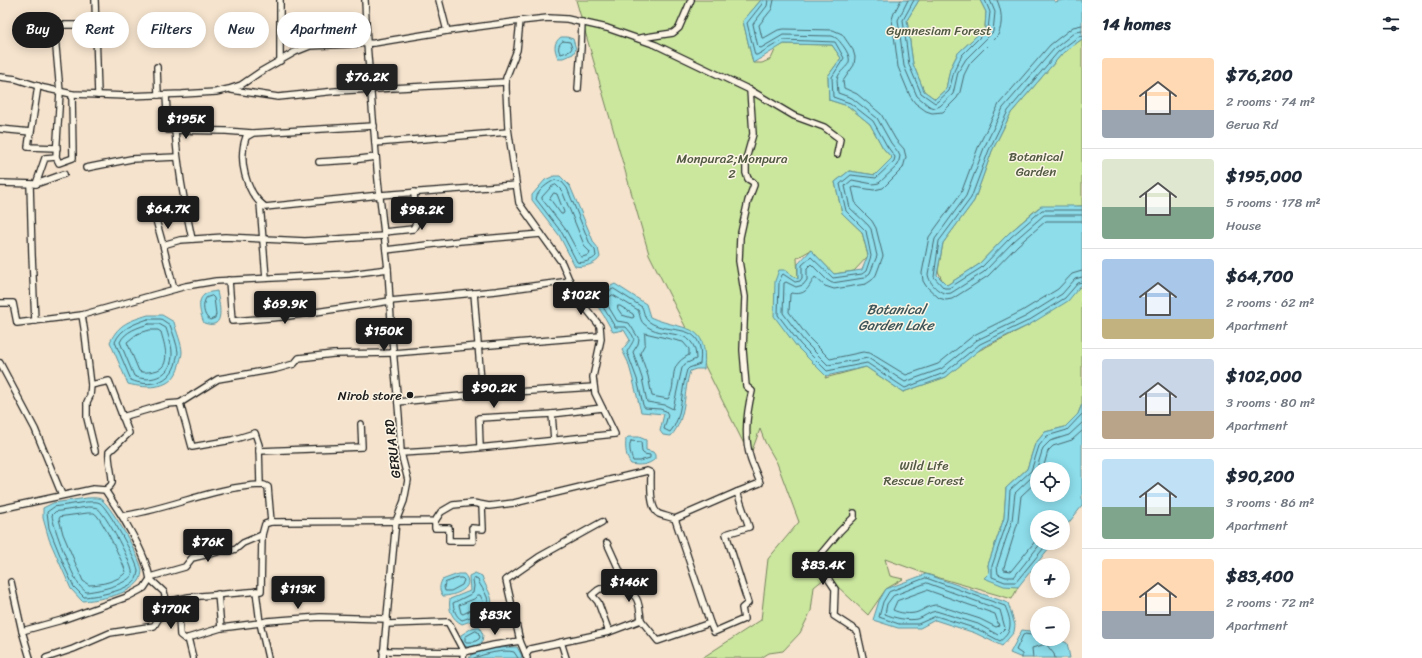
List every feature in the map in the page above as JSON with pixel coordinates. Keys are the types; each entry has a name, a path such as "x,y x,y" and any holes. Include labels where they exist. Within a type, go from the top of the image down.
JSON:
{"street":[{"path":"95,0 95,12"},
{"path":"280,0 280,61"},
{"name":"GERUA RD","path":"365,0 365,12"},
{"path":"438,0 447,31"},
{"path":"636,38 673,33 679,28 691,0"},
{"path":"371,43 394,41 447,31 548,18 567,19 582,22 607,28 656,45 732,83 750,90 794,116 824,128 840,139 837,154"},
{"path":"400,452 480,448 615,434 595,393 594,386 593,377 600,336 600,326 576,296 562,263 519,203 508,132 506,78 517,50 520,21"},
{"path":"578,89 582,46 582,22"},
{"path":"72,25 54,25 60,92 56,157 59,163 73,158 72,94"},
{"path":"97,48 98,95"},
{"path":"229,90 241,85 295,52 305,48"},
{"name":"GERUA RD","path":"366,48 388,269 393,353 398,402 400,452 408,480 404,502 396,521 383,658"},
{"path":"157,67 158,95"},
{"path":"0,77 16,78 38,86 72,94 166,95 229,90 278,97 371,89 506,82"},
{"path":"38,86 28,146 57,148"},
{"path":"482,505 483,529 472,528 473,541 449,541 449,528 435,528 435,521 441,512 453,505 473,503 489,506 514,503 648,471 651,472 652,503 655,510 658,514 674,519 760,483 750,456 746,424 752,391 746,386 744,375 743,350 745,297 739,261 740,237 748,201 754,185 753,182 748,179 746,173 746,159 753,134 750,90"},
{"path":"166,95 168,130 226,131 253,134 311,128 374,126"},
{"path":"0,129 30,132"},
{"path":"175,131 177,157 192,239"},
{"path":"375,143 508,132"},
{"path":"253,134 246,137 243,144 244,169 254,196 265,207 414,192 516,185"},
{"path":"319,162 352,160 376,156"},
{"path":"36,321 32,255 33,184 45,158 56,157"},
{"path":"86,168 131,159 177,157"},
{"path":"0,183 33,184 64,174"},
{"path":"163,245 180,240 224,237 305,241 384,234 413,229 416,224 414,192"},
{"path":"260,203 266,278"},
{"path":"156,220 174,289"},
{"path":"386,250 460,241 541,234"},
{"path":"0,303 13,303 17,323 82,315 174,289 216,281 350,274 388,269"},
{"path":"229,280 232,322 282,317 390,301 474,293 570,281"},
{"path":"474,293 482,394"},
{"path":"82,315 91,385 90,396 87,402 87,418 95,451"},
{"path":"122,417 167,404 180,403 218,379 276,369 294,364 299,358 333,354 393,353 600,336"},
{"path":"0,363 3,375 35,429 62,495"},
{"path":"0,509 93,489 105,490 110,487 112,482 108,459 109,452 128,433 109,381 91,385"},
{"path":"398,402 594,386"},
{"path":"180,403 192,447 232,440 255,433 259,446 260,485"},
{"path":"480,448 479,418 552,414 602,408"},
{"path":"552,414 554,440"},
{"path":"259,451 362,447 361,424"},
{"path":"122,516 142,513 213,492 264,485 268,487 271,522"},
{"path":"46,658 110,633 154,626 167,602 164,592 150,578 148,568 139,547 122,516 105,490"},
{"path":"674,519 714,632 744,619 742,608 748,603 726,534 749,527 737,492"},
{"path":"854,513 854,517 820,555 820,559 825,565 829,580 836,589 834,616 857,630 864,658"},
{"path":"167,602 218,594 261,591 262,535 265,524 271,522 435,521"},
{"path":"527,656 520,641 506,580 539,557 602,522"},
{"path":"22,631 62,620 127,597 144,588 150,578 185,567 192,558 221,551 230,551 236,549 242,543 262,535"},
{"path":"607,543 622,576 620,584 615,588 599,589 592,595 598,602 609,632"},
{"path":"11,582 22,631 30,658"},
{"path":"620,584 636,596 639,604 641,620 658,641 710,623"},
{"path":"256,591 260,623 268,658"},
{"path":"218,594 221,628"},
{"path":"180,599 180,635 185,639 221,628 267,621 320,618 387,622 448,622 463,655"},
{"path":"527,656 530,649 609,632 641,620"},
{"path":"188,638 193,658"},
{"path":"384,651 463,655 494,645 520,641"},
{"path":"561,642 566,658"}],"green space":[{"path":"576,0 761,0 743,21 753,63 762,63 771,59 776,48 784,44 832,45 841,58 828,76 829,100 848,106 870,124 883,148 892,158 875,175 849,171 835,182 842,213 862,232 868,256 854,271 834,274 811,250 797,258 797,347 826,376 825,378 866,367 903,392 946,377 976,352 1029,325 1080,287 1082,289 1082,404 1078,414 1065,427 1045,432 1035,444 1027,469 1006,488 1004,518 988,565 989,573 1018,587 1012,599 926,574 885,559 890,576 903,579 886,589 868,615 837,586 824,579 814,587 811,611 800,633 783,651 769,653 761,658 702,658 761,620 768,559 799,522 777,463 765,442 760,429 750,456 649,254"},
{"name":"Gymnesiam Forest","path":"919,0 980,0 986,12 985,28 958,53 950,69 946,89 935,99 924,91 913,64 907,20"},
{"name":"Botanical Garden","path":"1082,39 1082,206 1038,208 1008,234 978,265 947,285 942,280 938,271 943,243 974,201 992,151 1011,113 1061,55"}],"water":[{"name":"Botanical Garden Lake","path":"761,0 919,0 907,20 913,64 924,91 935,99 946,89 950,69 958,53 985,28 986,12 980,0 1053,0 1055,2 1063,0 1082,0 1082,39 1061,55 1011,113 992,151 974,201 943,243 937,275 947,285 978,265 1008,234 1041,206 1082,206 1082,284 1068,301 1029,325 983,347 946,377 903,392 866,367 826,376 797,347 774,316 775,281 779,270 785,270 798,279 798,264 811,250 834,274 862,270 868,255 862,232 842,213 835,182 849,171 875,175 892,158 883,148 870,124 848,106 829,100 828,76 841,58 832,45 784,44 753,63 743,21"},
{"path":"561,37 573,39 576,49 573,54 563,58 558,58 555,44"},
{"path":"554,176 560,176 570,186 594,243 598,248 600,257 596,262 589,265 575,266 559,235 532,200 532,195 545,180"},
{"path":"615,284 646,304 650,317 691,330 698,335 702,342 704,369 690,371 680,421 671,436 663,435 660,431 664,414 641,412 628,362 622,350 630,340 624,330 613,332 594,301 600,292"},
{"path":"217,291 220,309 219,320 216,323 211,324 204,323 200,309 200,301 205,294"},
{"path":"148,315 162,315 174,322 182,352 176,373 172,379 159,386 144,387 128,384 110,342 121,327 130,321"},
{"path":"1082,404 1082,506 1070,521 1070,510 1030,510 1030,550 1047,550 1041,558 1030,558 1030,572 1018,587 1004,586 984,578 989,573 988,565 1004,518 1006,488 1027,469 1035,444 1045,432 1065,427 1078,414"},
{"path":"628,437 639,437 646,440 646,450 653,452 655,459 650,463 637,465 631,464 627,456 626,449 626,439"},
{"path":"87,498 99,498 107,505 119,522 131,544 142,570 140,580 128,590 113,596 82,601 71,589 49,539 43,518 43,508 53,503"},
{"path":"475,573 482,576 490,594 492,603 487,612 483,615 462,624 453,617 450,610 450,599 470,591 469,576"},
{"path":"458,574 464,574 468,583 466,587 453,595 443,596 440,588 442,580"},
{"path":"926,574 1008,603 1015,625 1014,632 1002,646 975,633 935,620 920,628 898,628 873,620 879,601 886,589"},
{"path":"479,626 483,635 482,642 471,647 464,646 461,640 461,635 472,628"},
{"path":"1022,630 1030,631 1030,646 1068,646 1070,658 1022,658 1010,653"},
{"path":"517,647 522,658 469,658 471,655 488,649"}],"place":[{"name":"Nirob store","path":"410,395"}],"park label":[{"name":"Monpura2;Monpura 2","path":"732,166"},
{"name":"Wild Life Rescue Forest","path":"924,472"}]}
